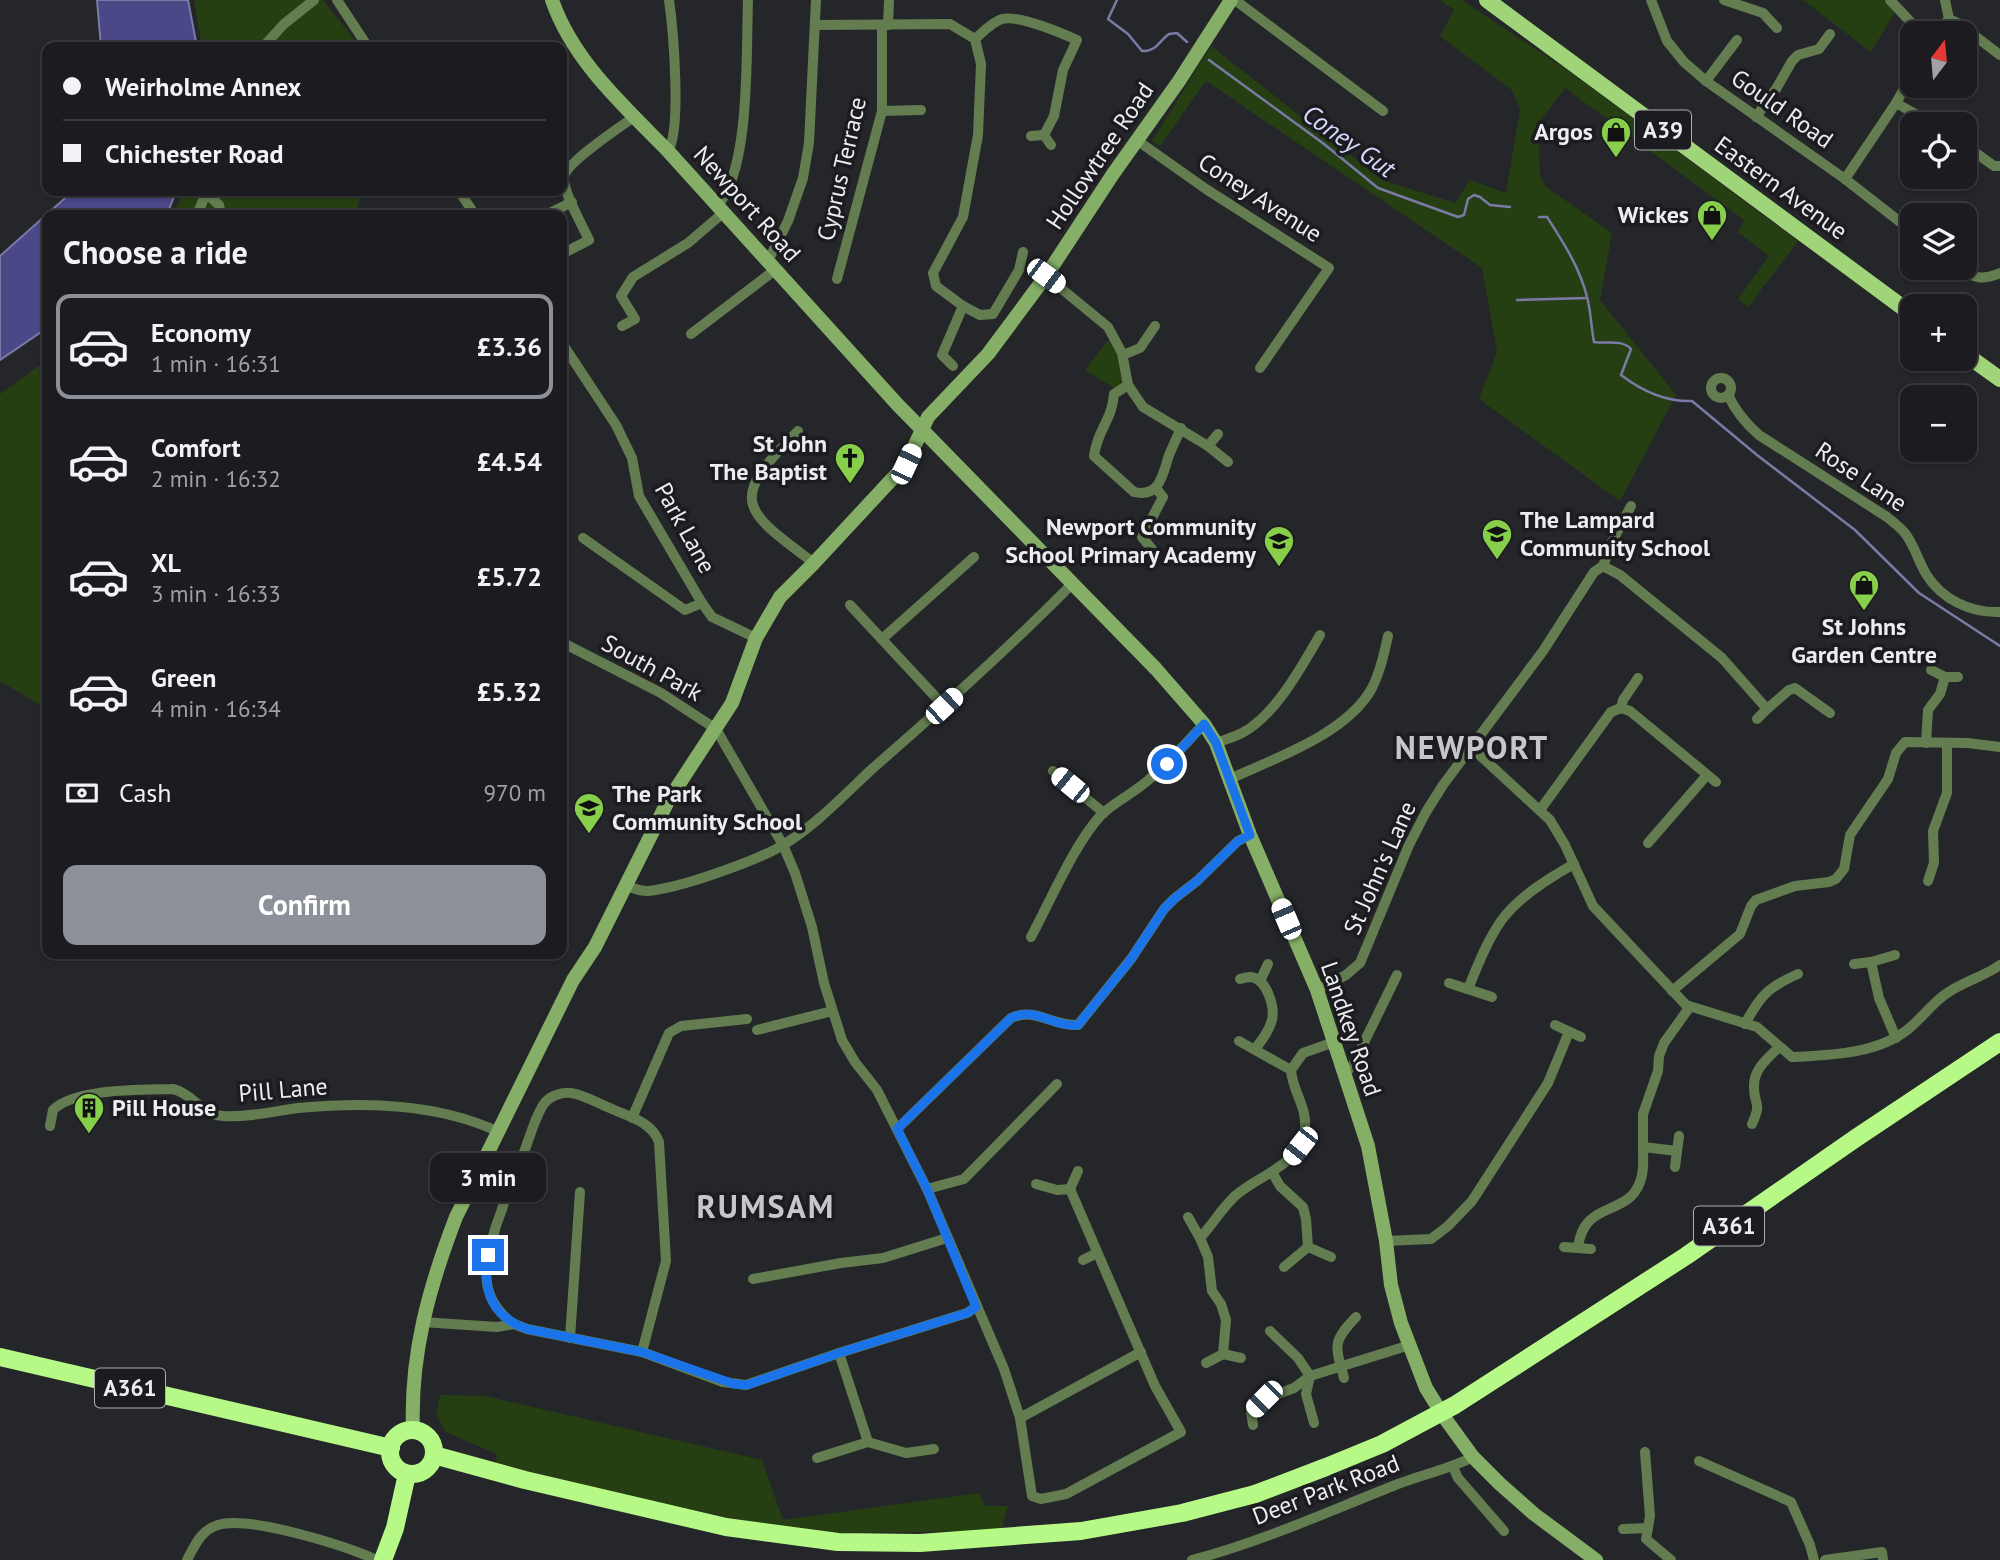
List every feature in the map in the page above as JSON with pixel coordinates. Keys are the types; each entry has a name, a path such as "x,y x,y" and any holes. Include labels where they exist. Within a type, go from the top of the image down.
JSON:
{"highway":[{"name":"A361","path":"434,1455 525,1480 726,1527 838,1542 920,1543 1081,1531 1182,1513 1255,1494 1382,1444 1455,1405 1674,1263 2000,1042"},
{"name":"A361","path":"0,1357 391,1448"},
{"path":"412,1430 426,1435 431,1441 434,1455 432,1462 421,1472 407,1474 392,1461 391,1448 401,1433 412,1430"},
{"path":"383,1560 396,1528 407,1474"}],"main road":[{"name":"Eastern Avenue","path":"1487,0 1900,305"},
{"path":"1977,363 2000,379"}],"street":[{"path":"268,42 284,24 314,0"},
{"path":"337,0 365,42"},
{"name":"Newport Road","path":"552,0 576,50 634,117 922,430"},
{"path":"668,151 673,135 675,71 674,34 669,0"},
{"path":"622,326 635,320 621,296 633,277 688,243 720,209 730,188 744,107 748,0"},
{"path":"691,334 771,266 788,221 803,178 809,143 816,0"},
{"name":"Cyprus Terrace","path":"838,279 881,111 885,25 889,0"},
{"path":"1233,0 1383,111"},
{"name":"Hollowtree Road","path":"412,1430 411,1397 422,1322 440,1256 464,1200 573,980 595,947 668,801 732,703 756,638 780,597 906,464 928,417 988,354 1046,276 1233,0"},
{"name":"Gould Road","path":"1651,0 1667,41 1684,62 1706,81 1845,179 1900,222"},
{"path":"1724,0 1763,13 1777,28"},
{"path":"1890,0 1910,21"},
{"path":"1945,0 1949,19 2000,55"},
{"path":"975,39 1001,19 1013,18 1081,43 1061,78 1054,116 1045,135"},
{"path":"816,24 950,24 975,39 981,64 978,135 963,218 933,274 936,286 980,315 993,314 1019,271 1023,252"},
{"path":"1756,117 1781,90 1780,78 1798,55 1819,49 1830,34"},
{"path":"1706,81 1737,40"},
{"path":"1845,179 1900,96"},
{"path":"1896,103 1912,112"},
{"path":"881,111 922,110"},
{"path":"567,171 634,117"},
{"path":"1031,136 1045,135"},
{"path":"1045,135 1051,145"},
{"name":"Coney Avenue","path":"1138,141 1206,189 1329,268 1260,368"},
{"path":"1977,154 1994,166 2000,166"},
{"path":"567,190 589,240 567,251"},
{"path":"210,196 220,210"},
{"path":"556,210 572,202"},
{"path":"1977,278 1987,278 2000,273"},
{"path":"1046,276 1108,327 1123,355 1128,386 1143,407 1181,428 1228,461"},
{"path":"953,366 942,355 963,306"},
{"path":"1123,355 1140,348 1155,326"},
{"name":"Park Lane","path":"567,351 616,425 632,458 639,496 702,603 712,617 756,638"},
{"path":"1128,386 1114,394 1109,419 1096,439 1094,456 1134,492 1149,492 1156,488 1164,476 1181,428"},
{"name":"Rose Lane","path":"1728,395 1735,411 1759,435 1897,525 1915,547 1927,575 1946,596 1959,605 1976,611 2000,612"},
{"name":"Landkey Road","path":"922,430 1136,649 1204,724 1216,743 1250,835 1317,990 1368,1146 1386,1241 1391,1285 1401,1323 1426,1388 1473,1457"},
{"path":"797,431 755,480 750,501 756,514 767,526 814,563"},
{"path":"1208,446 1219,434"},
{"path":"1155,553 1142,537 1163,497 1156,488"},
{"name":"St John's Lane","path":"1317,990 1346,975 1360,963 1415,834 1443,785 1543,651 1594,572 1603,566 1631,506"},
{"path":"583,538 685,610 702,603"},
{"path":"881,639 974,557"},
{"path":"1603,566 1620,575 1722,659 1767,709"},
{"path":"626,886 648,891 666,887 712,874 783,845 823,814 944,706 1072,584"},
{"path":"850,605 944,706"},
{"path":"1216,743 1243,733 1260,720 1303,665 1320,635"},
{"path":"1230,779 1327,732 1359,706 1372,689 1388,636"},
{"name":"South Park","path":"567,645 661,693 716,729"},
{"path":"1931,670 1945,677 1958,677"},
{"path":"1926,743 1928,710 1940,694 1945,677"},
{"path":"1621,708 1623,700 1638,678"},
{"path":"1757,719 1789,690 1796,688 1830,713"},
{"path":"1539,810 1611,712 1621,708 1630,711 1716,782"},
{"path":"1031,937 1081,844 1104,813 1149,780 1204,724"},
{"path":"716,729 783,845 796,873 842,1040 877,1090 927,1189 1004,1368 1020,1418 1032,1496 1041,1499 1066,1494 1181,1432 1161,1396 1069,1189"},
{"path":"1675,993 1740,934 1756,900 1795,886 1836,879 1844,869 1850,835 1888,779 1905,741 2000,747"},
{"path":"1928,881 1939,863 1933,831 1947,786 1947,743"},
{"path":"1472,748 1550,820 1593,906 1689,1008 1757,1027 1792,1058 1860,1050 1896,1038 1908,1030 1943,995 1958,986 1988,975 2000,965"},
{"path":"1053,771 1104,813"},
{"path":"1648,843 1707,775"},
{"path":"897,1129 1011,1018 1022,1013 1032,1014 1067,1026 1078,1025 1131,959 1164,909 1238,841 1250,835"},
{"path":"1468,989 1500,921 1553,876 1574,864"},
{"path":"1854,964 1895,955"},
{"path":"1871,962 1879,998 1896,1038"},
{"path":"1259,981 1268,964"},
{"path":"1745,1024 1757,1001 1776,983 1798,974"},
{"path":"1344,1072 1352,1067 1397,975"},
{"path":"1240,979 1253,977 1259,981 1271,1000 1272,1018 1264,1037 1255,1049"},
{"path":"1449,983 1492,997"},
{"path":"1578,1248 1582,1228 1588,1220 1632,1197 1642,1175 1643,1114 1658,1071 1659,1056 1664,1043 1689,1008"},
{"path":"757,1030 832,1011"},
{"path":"632,1118 669,1032 681,1026 747,1018"},
{"path":"1555,1025 1581,1037"},
{"path":"1386,1241 1431,1239 1448,1226 1472,1200 1548,1083 1569,1032"},
{"path":"1239,1041 1290,1070"},
{"path":"1200,1238 1231,1199 1250,1183 1290,1159 1300,1146 1306,1128 1290,1070 1303,1053 1334,1042"},
{"path":"1752,1124 1764,1109 1754,1081 1758,1070 1779,1047"},
{"path":"927,1189 964,1179 1057,1084"},
{"name":"Pill Lane","path":"50,1126 53,1110 68,1101 114,1093 173,1088 180,1090 209,1112 225,1117 311,1107 419,1107 481,1123 499,1132"},
{"path":"1036,1089 1045,1097"},
{"path":"514,1324 500,1313 490,1298 486,1272 488,1255 506,1201 506,1184 514,1174 543,1105 562,1093 574,1094 649,1127 659,1142 666,1261 642,1352"},
{"path":"1675,1167 1679,1136"},
{"path":"1643,1147 1677,1151"},
{"path":"480,1170 506,1184"},
{"path":"1069,1189 1078,1171"},
{"path":"1272,1172 1280,1186 1303,1207 1308,1247"},
{"path":"1036,1184 1057,1190 1069,1189"},
{"path":"570,1338 580,1192"},
{"path":"1188,1217 1208,1257 1212,1291 1221,1304 1226,1320 1223,1354"},
{"path":"753,1279 883,1258 947,1238"},
{"path":"1308,1247 1331,1257"},
{"path":"1284,1267 1308,1247"},
{"path":"1564,1247 1591,1249"},
{"path":"1083,1259 1097,1253"},
{"path":"422,1322 497,1327 514,1324 642,1352 723,1382 747,1385 967,1313 976,1307"},
{"path":"1344,1378 1336,1345 1338,1336 1356,1317"},
{"path":"1270,1331 1298,1358 1310,1376 1306,1394 1314,1423"},
{"path":"1253,1425 1251,1412 1264,1399 1294,1388 1310,1376 1410,1345"},
{"path":"1020,1418 1141,1352"},
{"path":"839,1353 866,1438"},
{"path":"1206,1363 1223,1354 1241,1358"},
{"path":"817,1458 866,1438 906,1454 934,1449"},
{"path":"1656,1453 1645,1449 1649,1493 1646,1539 1671,1560"},
{"path":"1473,1457 1534,1514 1596,1560"},
{"name":"Deer Park Road","path":"1192,1560 1258,1539 1399,1483 1453,1467 1473,1457"},
{"path":"1696,1460 1791,1503 1795,1507 1814,1560"},
{"path":"1453,1467 1458,1478 1505,1532"},
{"path":"187,1560 205,1531 219,1524 232,1522 296,1533 377,1560"},
{"path":"1623,1529 1648,1528"},
{"path":"1825,1560 1883,1556"}],"green space":[{"path":"194,0 323,0 356,42 201,42"},
{"path":"1440,0 1462,0 1570,72 1798,241 1748,307 1738,299 1769,256 1738,232 1744,220 1565,88 1538,123 1540,175 1545,186 1612,233 1600,300 1676,395 1620,501 1479,399 1497,352 1482,268 1206,81 1160,146 1152,141 1211,46 1382,180 1455,203 1470,180 1506,193 1520,109 1512,90 1440,36 1454,10"},
{"path":"1803,0 1884,0 1895,12 1871,52"},
{"path":"182,196 361,196 356,210 175,210"},
{"path":"1108,340 1118,355 1123,382 1116,389 1085,370"},
{"path":"42,364 42,706 0,681 0,394"},
{"path":"440,1395 485,1396 762,1460 783,1520 979,1493 985,1506 1008,1506 1001,1531 838,1533 759,1524 616,1493 496,1463 497,1454 446,1432 436,1415"}],"shaded area":[{"path":"97,0 188,0 196,42 101,42"},
{"path":"67,196 174,196 169,210 52,210"},
{"path":"42,219 42,331 0,360 0,256"}],"waterway":[{"name":"Coney Gut","path":"1117,0 1108,19 1128,34 1142,51 1154,48 1169,34 1177,33 1187,42"},
{"name":"Coney Gut","path":"1209,60 1324,144 1378,188 1458,217 1464,215 1468,199 1474,195 1490,205 1510,207"},
{"path":"1539,217 1547,217 1580,276 1588,302 1594,342 1619,343 1631,349 1621,375 1654,394 1672,400 1692,401 1855,530 1919,593 2000,646"},
{"path":"1517,300 1587,298"}],"place":[{"name":"Argos","path":"1616,159"},
{"name":"Wickes","path":"1712,242"},
{"name":"St John The Baptist","path":"850,485"},
{"name":"The Lampard Community School","path":"1497,561"},
{"name":"Newport Community School Primary Academy","path":"1279,568"},
{"name":"St Johns Garden Centre","path":"1864,612"},
{"name":"The Park Community School","path":"589,835"},
{"name":"Pill House","path":"89,1135"}],"district":[{"name":"NEWPORT","path":"1472,748"},
{"name":"RUMSAM","path":"766,1207"}],"route":[{"path":"488,1255 486,1272 490,1298 500,1313 514,1324 527,1329 642,1352 734,1384 747,1385 967,1313 976,1307 927,1189 897,1129 1011,1018 1022,1013 1032,1014 1067,1026 1078,1025 1131,959 1164,909 1238,841 1250,835 1216,743 1204,724 1167,764"}]}
